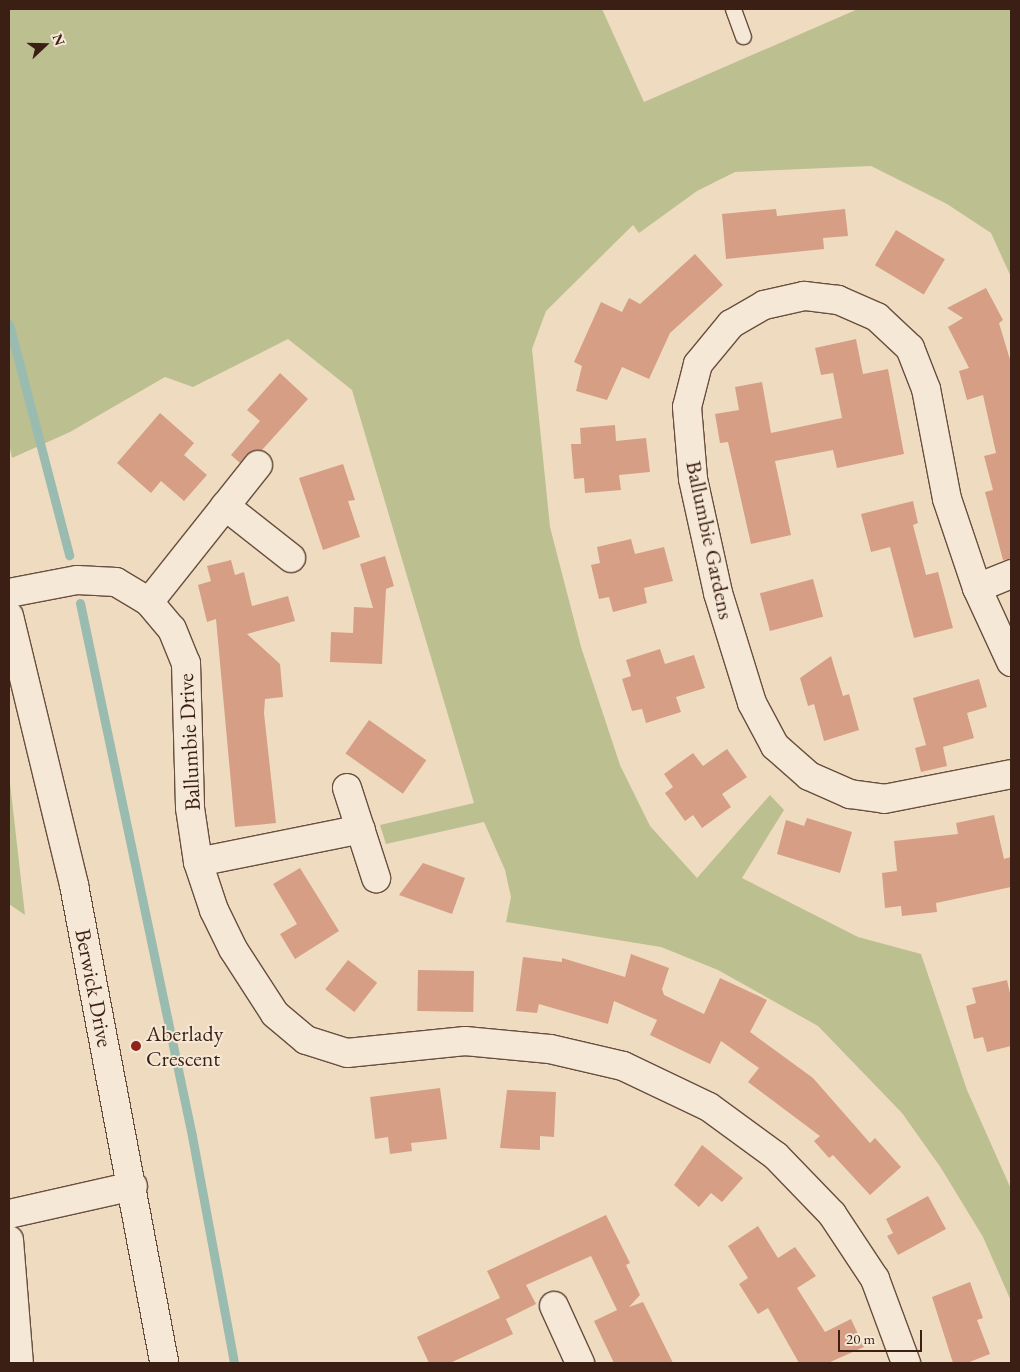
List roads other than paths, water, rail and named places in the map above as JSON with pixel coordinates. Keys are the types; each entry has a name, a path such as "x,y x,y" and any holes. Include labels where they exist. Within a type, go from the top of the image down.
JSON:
{"street":[{"name":"Ballumbie Gardens","path":"1011,662 977,588 947,499 926,389 910,348 877,317 838,300 804,296 764,305 731,324 698,364 687,407 693,479 718,594 752,703 775,746 809,776 850,794 884,799 1011,774"},
{"path":"149,602 258,465"},
{"path":"225,506 291,558"},
{"path":"977,588 1011,574"},
{"name":"Ballumbie Drive","path":"9,593 77,580 116,582 149,602 172,629 186,663 190,808 198,862 214,910 233,949 275,1014 306,1040 347,1053 465,1041 550,1049 623,1066 708,1107 776,1156 832,1214 875,1279 906,1363"},
{"name":"Berwick Drive","path":"9,616 74,885 133,1186 164,1363"},
{"path":"347,788 376,878"},
{"path":"198,862 360,829"},
{"path":"9,1214 133,1186"},
{"path":"9,1240 19,1363"},
{"path":"554,1306 572,1361"}],"lane":[{"path":"733,9 743,36"}],"waterway":[{"path":"9,324 69,555"},
{"path":"80,603 192,1136 234,1363"}],"place":[{"name":"Aberlady Crescent","path":"136,1046"}]}
